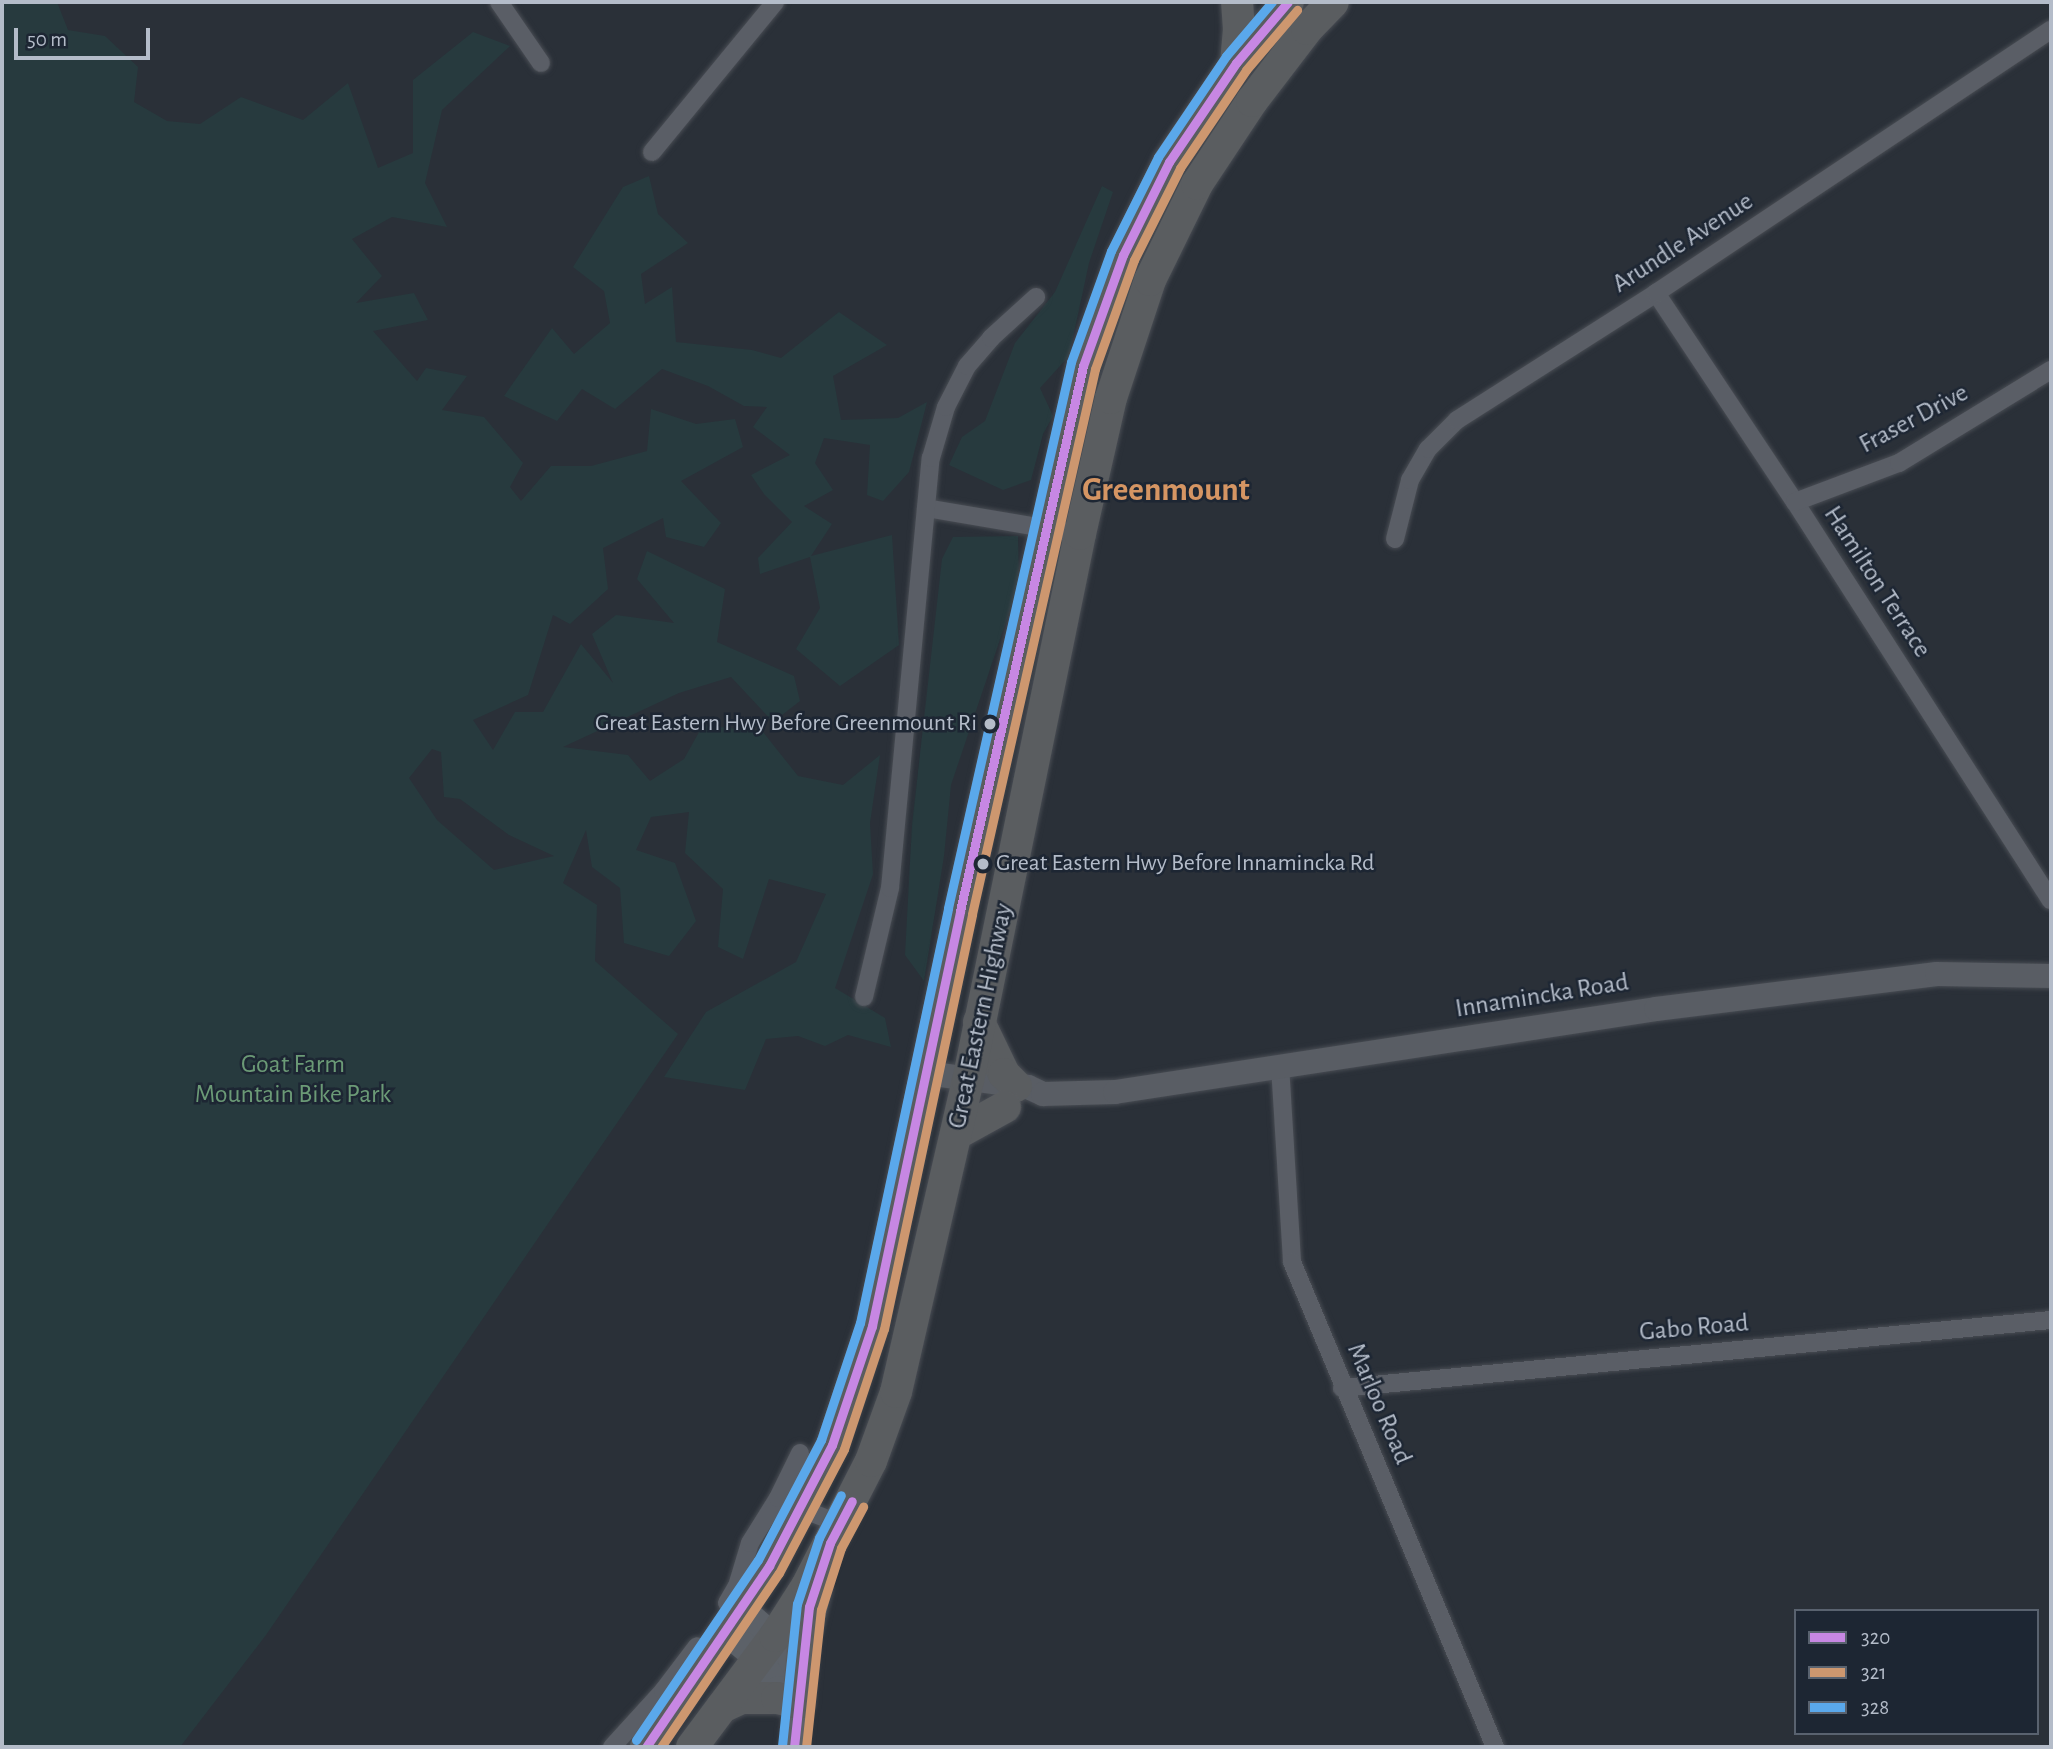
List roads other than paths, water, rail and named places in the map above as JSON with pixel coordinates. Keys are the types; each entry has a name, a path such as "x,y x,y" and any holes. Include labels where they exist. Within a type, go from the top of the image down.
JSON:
{"highway":[{"path":"1236,64 1239,30 1237,2"},
{"name":"Great Eastern Highway","path":"646,1747 734,1621 789,1503 832,1445 872,1326 1083,366 1123,255 1169,162 1281,4"},
{"name":"Great Eastern Highway","path":"692,1747 766,1648 835,1534 871,1461 896,1392 966,1089 1080,534 1123,361 1150,280 1197,184 1245,111 1320,11"},
{"path":"956,1135 1021,1095 1004,1074 979,1022"},
{"path":"722,1707 741,1698 777,1698 798,1703 809,1606 835,1534"}],"main road":[{"path":"1281,4 1320,11"},
{"name":"Innamincka Road","path":"924,1082 1021,1095 1115,1092 1656,1009 1937,974 2051,976"},
{"path":"734,1621 766,1648 779,1690 798,1703 794,1747"}],"street":[{"path":"499,2 541,63"},
{"path":"652,152 775,2"},
{"name":"Arundle Avenue","path":"1395,539 1410,480 1428,449 1457,420 1656,293 2051,30"},
{"name":"Hamilton Terrace","path":"1656,293 1795,502 2051,900"},
{"path":"864,997 890,888 931,458 946,407 967,366 991,338 1036,297"},
{"name":"Fraser Drive","path":"1795,502 1899,463 2051,370"},
{"path":"926,508 1080,534"},
{"name":"Marloo Road","path":"1280,1065 1292,1262 1342,1388 1495,1747"},
{"name":"Gabo Road","path":"1342,1388 2051,1320"},
{"path":"612,1747 663,1691 721,1615 737,1586 750,1543 789,1503 800,1453"},
{"path":"789,1503 835,1534"}],"place":[{"name":"Great Eastern Hwy Before Greenmount Ri","path":"990,724"},
{"name":"Great Eastern Hwy Before Innamincka Rd","path":"983,864"}],"district":[{"name":"Greenmount","path":"1166,491"}],"park label":[{"name":"Goat Farm Mountain Bike Park","path":"293,1080"}]}
